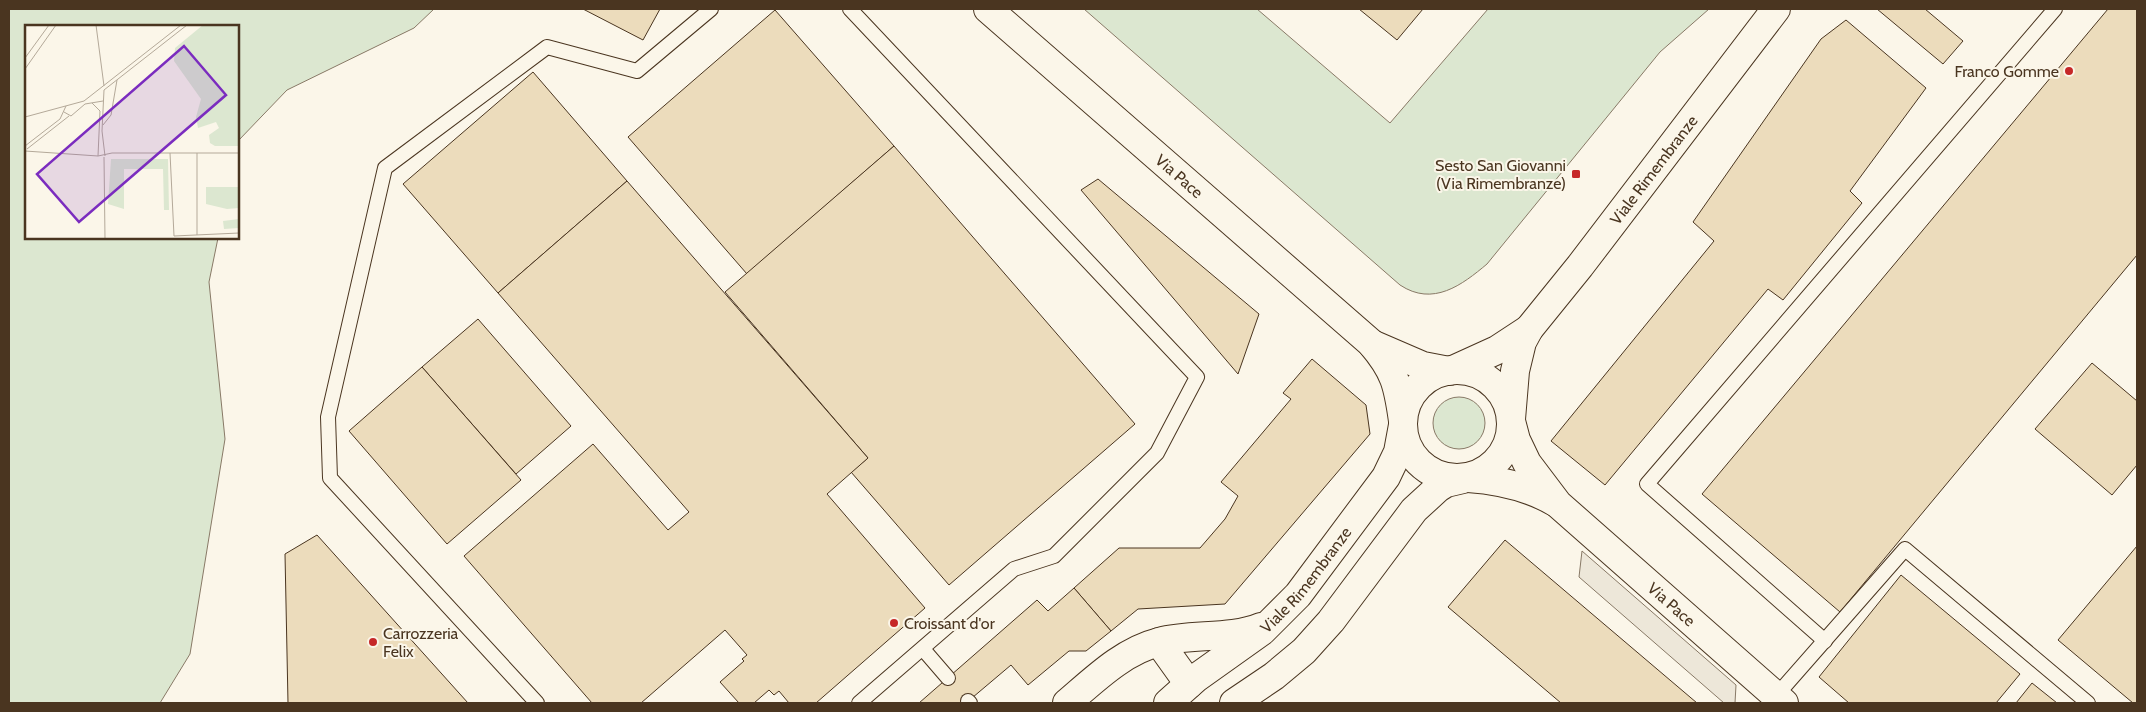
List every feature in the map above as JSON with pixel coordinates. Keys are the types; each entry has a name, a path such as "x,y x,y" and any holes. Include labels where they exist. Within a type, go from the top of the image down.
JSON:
{"street":[{"name":"Via Pace","path":"988,9 1370,343 1382,356 1396,382 1403,423"},
{"name":"Viale Rimembranze","path":"1511,420 1515,372 1522,342 1529,330 1776,9"},
{"name":"Viale Rimembranze","path":"1451,371 1497,350 1529,330"},
{"name":"Via Pace","path":"1370,343 1423,366 1451,371"},
{"path":"1234,703 1290,664 1304,651 1331,621 1414,510 1446,483 1465,478 1487,470 1501,457 1510,440 1511,420 1504,397 1491,382 1474,373 1451,371 1431,377 1418,388 1408,402 1403,423 1408,447 1421,465 1440,476 1465,478"},
{"name":"Via Pace","path":"1511,420 1516,440 1527,463 1558,504 1780,700"},
{"name":"Viale Rimembranze","path":"1168,703 1189,684 1274,622 1298,595 1386,477 1402,443 1403,423"},
{"name":"Via Pace","path":"1465,478 1518,487 1558,504"},
{"path":"1067,703 1108,668 1158,642 1241,633 1274,622"},
{"path":"1158,642 1189,684"}],"lane":[{"path":"537,703 330,478 328,417 385,168 547,47 637,71 711,9"},
{"path":"850,9 1196,377 1157,452 1054,556 1014,569 860,703"},
{"path":"1825,641 1647,484 2055,9"},
{"path":"1780,700 1825,641 1905,549 2088,703"},
{"path":"923,649 948,678"}],"green space":[{"path":"9,9 434,9 414,28 287,90 239,140 239,25 25,25 25,239 218,239 209,282 225,439 190,654 160,703 9,703"},
{"path":"1084,9 1257,9 1390,123 1488,9 1709,9 1660,52 1487,264 1457,286 1435,294 1424,294 1400,285"},
{"path":"1459,397 1469,399 1477,405 1483,413 1485,423 1483,433 1477,441 1469,447 1459,449 1449,447 1441,441 1435,433 1433,423 1435,413 1441,405 1449,399"}],"shaded area":[{"path":"1582,551 1736,685 1735,703 1724,703 1579,577"}],"building":[{"path":"583,9 660,9 643,40"},
{"path":"1359,9 1423,9 1397,40"},
{"path":"1877,9 1925,9 1963,41 1943,64"},
{"path":"2108,9 2137,9 2137,255 1840,612 1702,494"},
{"path":"775,10 894,146 747,274 628,137"},
{"path":"1846,20 1926,88 1850,191 1862,203 1783,300 1768,289 1605,485 1551,441 1714,241 1693,222 1821,39"},
{"path":"533,72 627,181 498,293 403,184"},
{"path":"894,146 1135,424 949,585 851,472 868,458 725,292"},
{"path":"1098,179 1259,314 1238,374 1081,190"},
{"path":"627,181 868,458 827,494 925,608 816,703 789,703 779,691 774,695 769,690 754,703 739,703 720,682 744,661 742,659 747,655 725,630 641,703 592,703 464,556 593,444 668,530 689,512 498,293"},
{"path":"478,319 571,426 516,474 422,367"},
{"path":"1312,359 1366,405 1370,434 1225,604 1138,609 1111,631 1074,588 1119,548 1200,548 1225,519 1238,496 1221,482 1291,399 1283,393"},
{"path":"2092,363 2137,401 2137,465 2112,495 2035,429"},
{"path":"422,367 521,480 447,544 349,431"},
{"path":"317,535 468,703 288,703 285,554"},
{"path":"1505,540 1697,703 1561,703 1448,607"},
{"path":"2137,546 2137,703 2133,703 2058,640"},
{"path":"1901,575 2020,674 1996,703 1849,703 1819,677"},
{"path":"1074,588 1111,631 1086,651 1069,651 1028,685 1011,665 966,703 919,703 1037,600 1048,611"},
{"path":"2032,683 2057,703 2016,703"}],"place":[{"name":"Franco Gomme","path":"2069,71"},
{"name":"Sesto San Giovanni (Via Rimembranze)","path":"1576,174"},
{"name":"Croissant d'or","path":"894,623"},
{"name":"Carrozzeria Felix","path":"373,642"}]}
